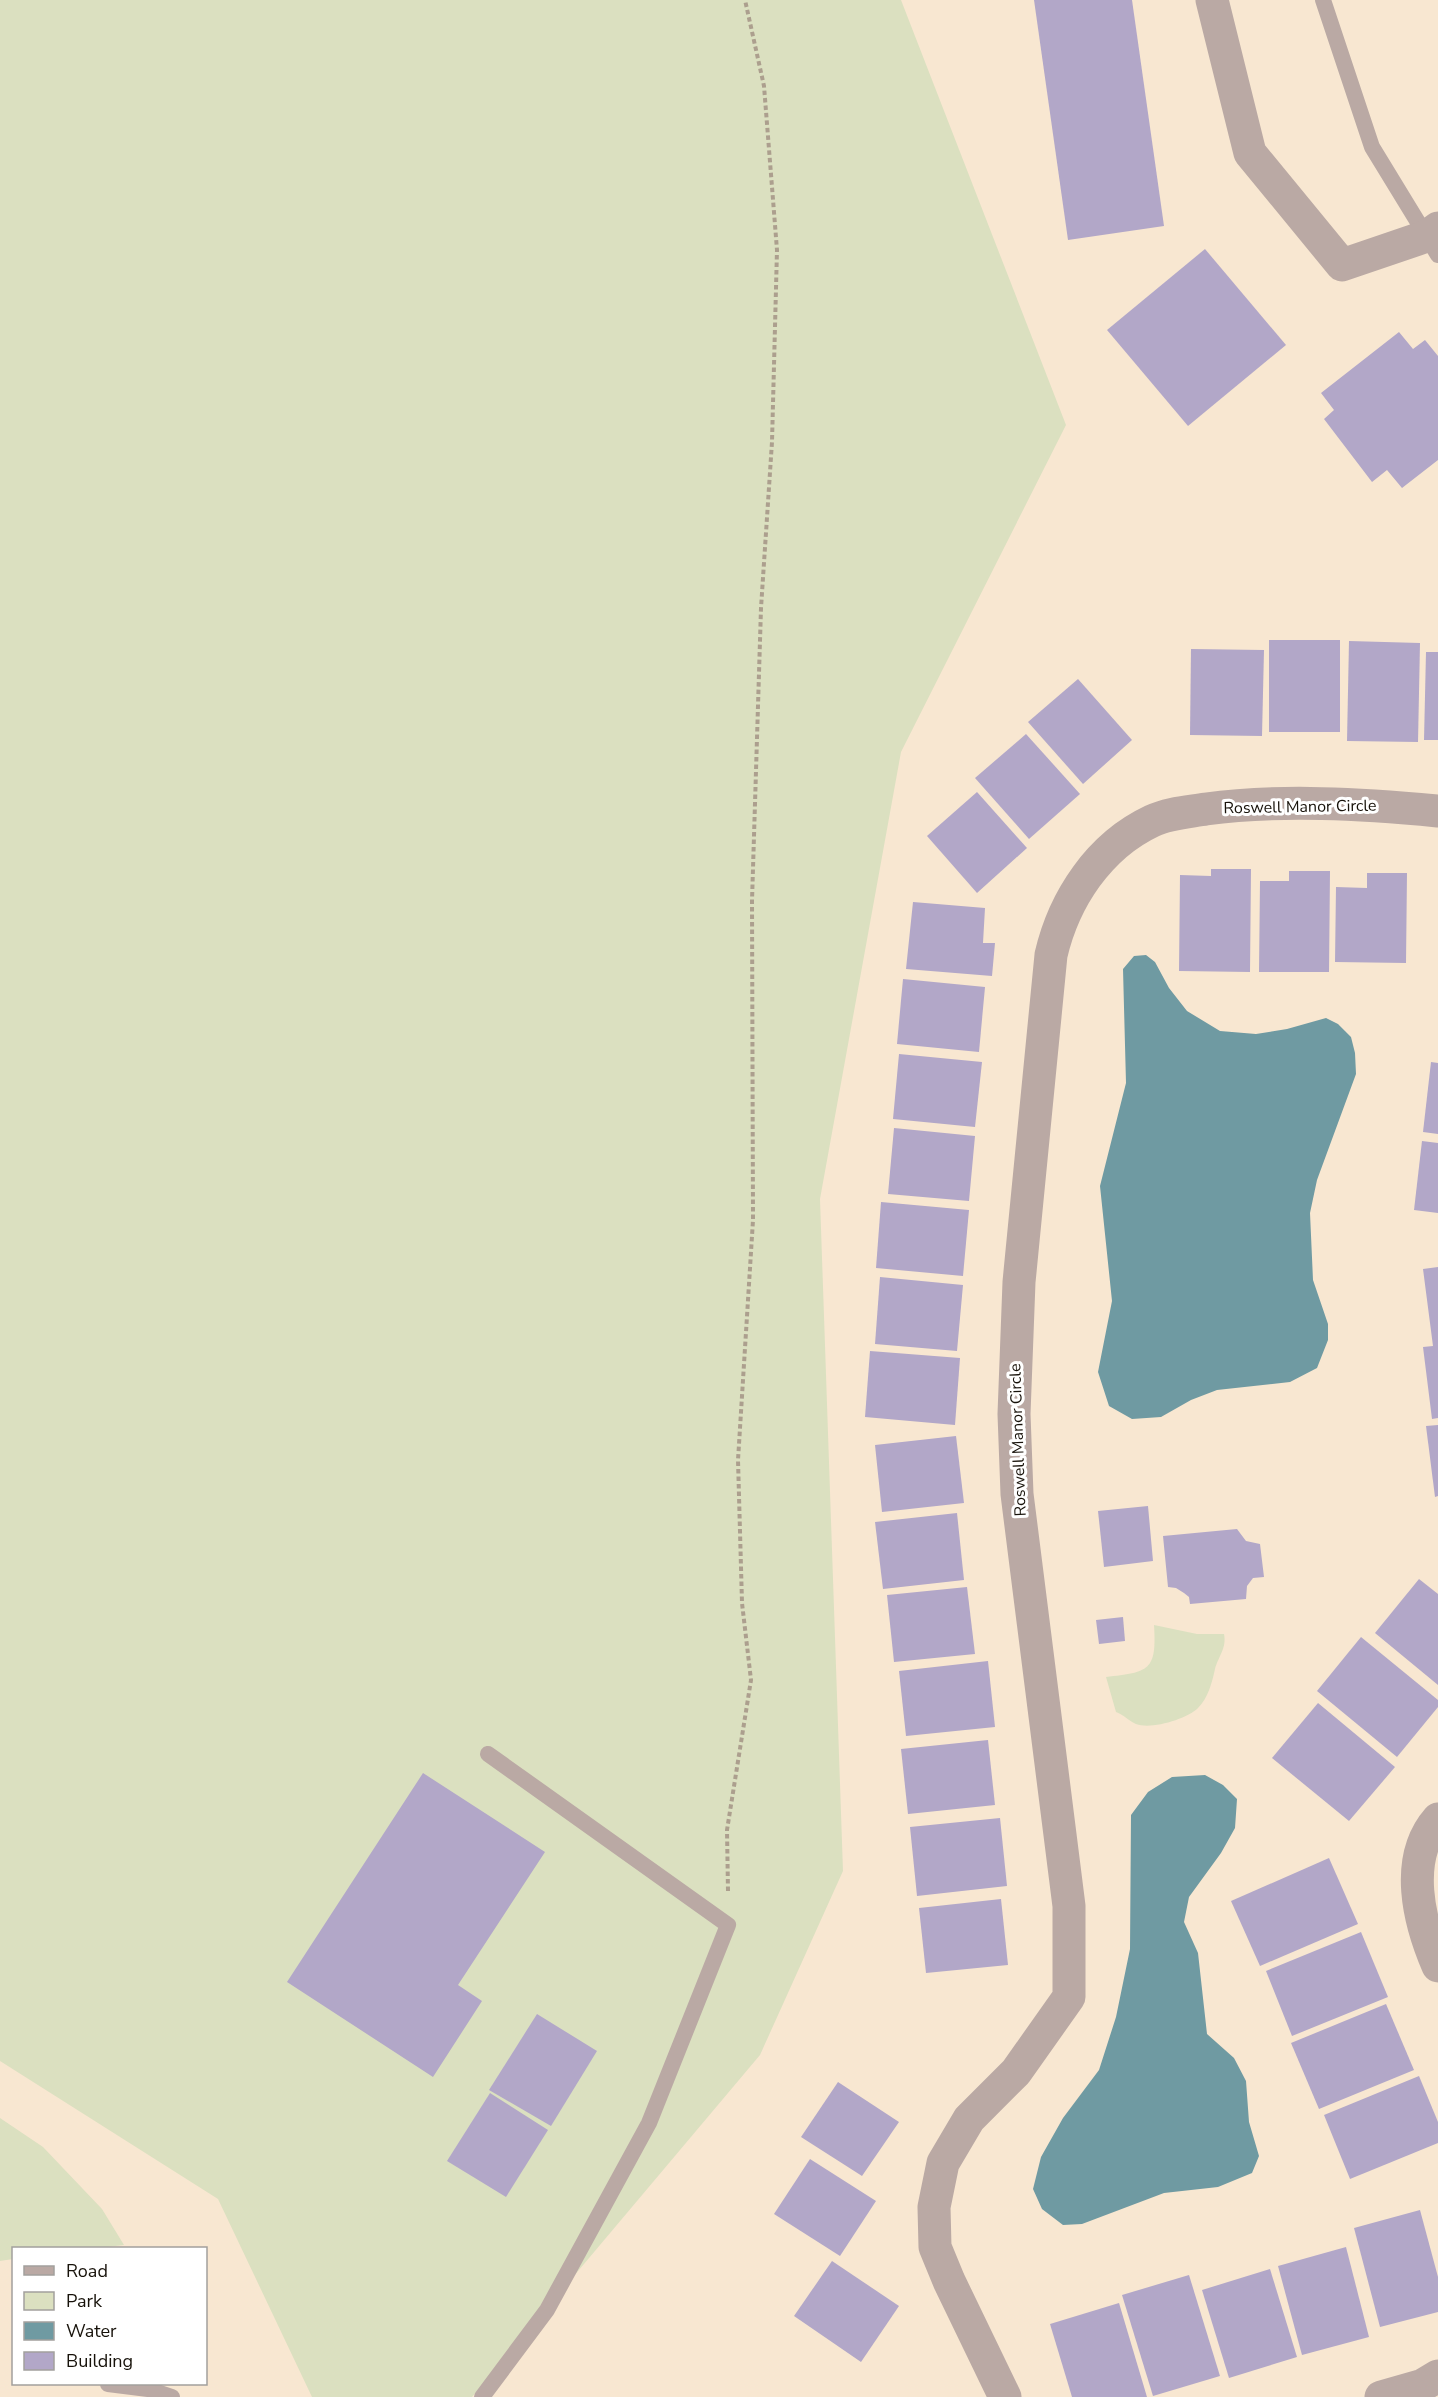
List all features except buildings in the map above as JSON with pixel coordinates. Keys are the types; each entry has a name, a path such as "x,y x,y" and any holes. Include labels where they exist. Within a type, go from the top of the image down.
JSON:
{"street":[{"path":"1212,0 1250,153 1342,266 1434,240"},
{"name":"Roswell Manor Circle","path":"1005,2397 935,2247 934,2207 943,2163 969,2119 1016,2072 1069,1997 1069,1906 1017,1494 1014,1414 1019,1282 1051,955 1056,934 1074,894 1101,860 1134,832 1152,821 1171,814 1234,805 1370,805 1438,811"},
{"path":"1438,1819 1430,1828 1418,1863 1417,1897 1431,1951 1438,1966"},
{"path":"1381,2397 1423,2385 1438,2376"}],"lane":[{"path":"1323,0 1372,147 1434,240"},
{"path":"482,2397 547,2310 649,2123 728,1925 488,1754"},
{"path":"113,2385 172,2397"}],"path":[{"path":"728,1925 727,1830 751,1680 742,1603 738,1460 753,1220 752,901 761,608 772,442 777,250 765,86 745,0"}],"green space":[{"path":"0,0 901,0 1066,425 901,752 820,1199 843,1871 760,2055 472,2397 312,2397 218,2199 0,2061"},
{"path":"1154,1625 1197,1634 1224,1634 1225,1639 1209,1690 1198,1708 1186,1716 1150,1726 1133,1723 1116,1712 1106,1677 1132,1673 1147,1666 1154,1652"},
{"path":"0,2118 43,2147 102,2209 124,2245 12,2247 12,2259 0,2261"}],"water":[{"path":"1146,955 1155,962 1169,988 1187,1011 1220,1031 1256,1034 1287,1029 1326,1018 1338,1024 1351,1037 1355,1053 1356,1074 1317,1180 1310,1213 1313,1280 1328,1324 1328,1340 1317,1368 1290,1382 1217,1390 1191,1400 1161,1417 1132,1419 1109,1406 1098,1372 1112,1301 1100,1186 1126,1083 1123,969 1134,956"},
{"path":"1205,1775 1223,1785 1237,1799 1235,1828 1221,1853 1189,1897 1184,1922 1198,1953 1207,2034 1234,2058 1246,2081 1249,2122 1259,2156 1252,2173 1218,2187 1164,2193 1082,2224 1063,2225 1042,2209 1033,2189 1041,2157 1063,2118 1099,2070 1116,2017 1130,1949 1131,1815 1148,1792 1172,1777"}]}
